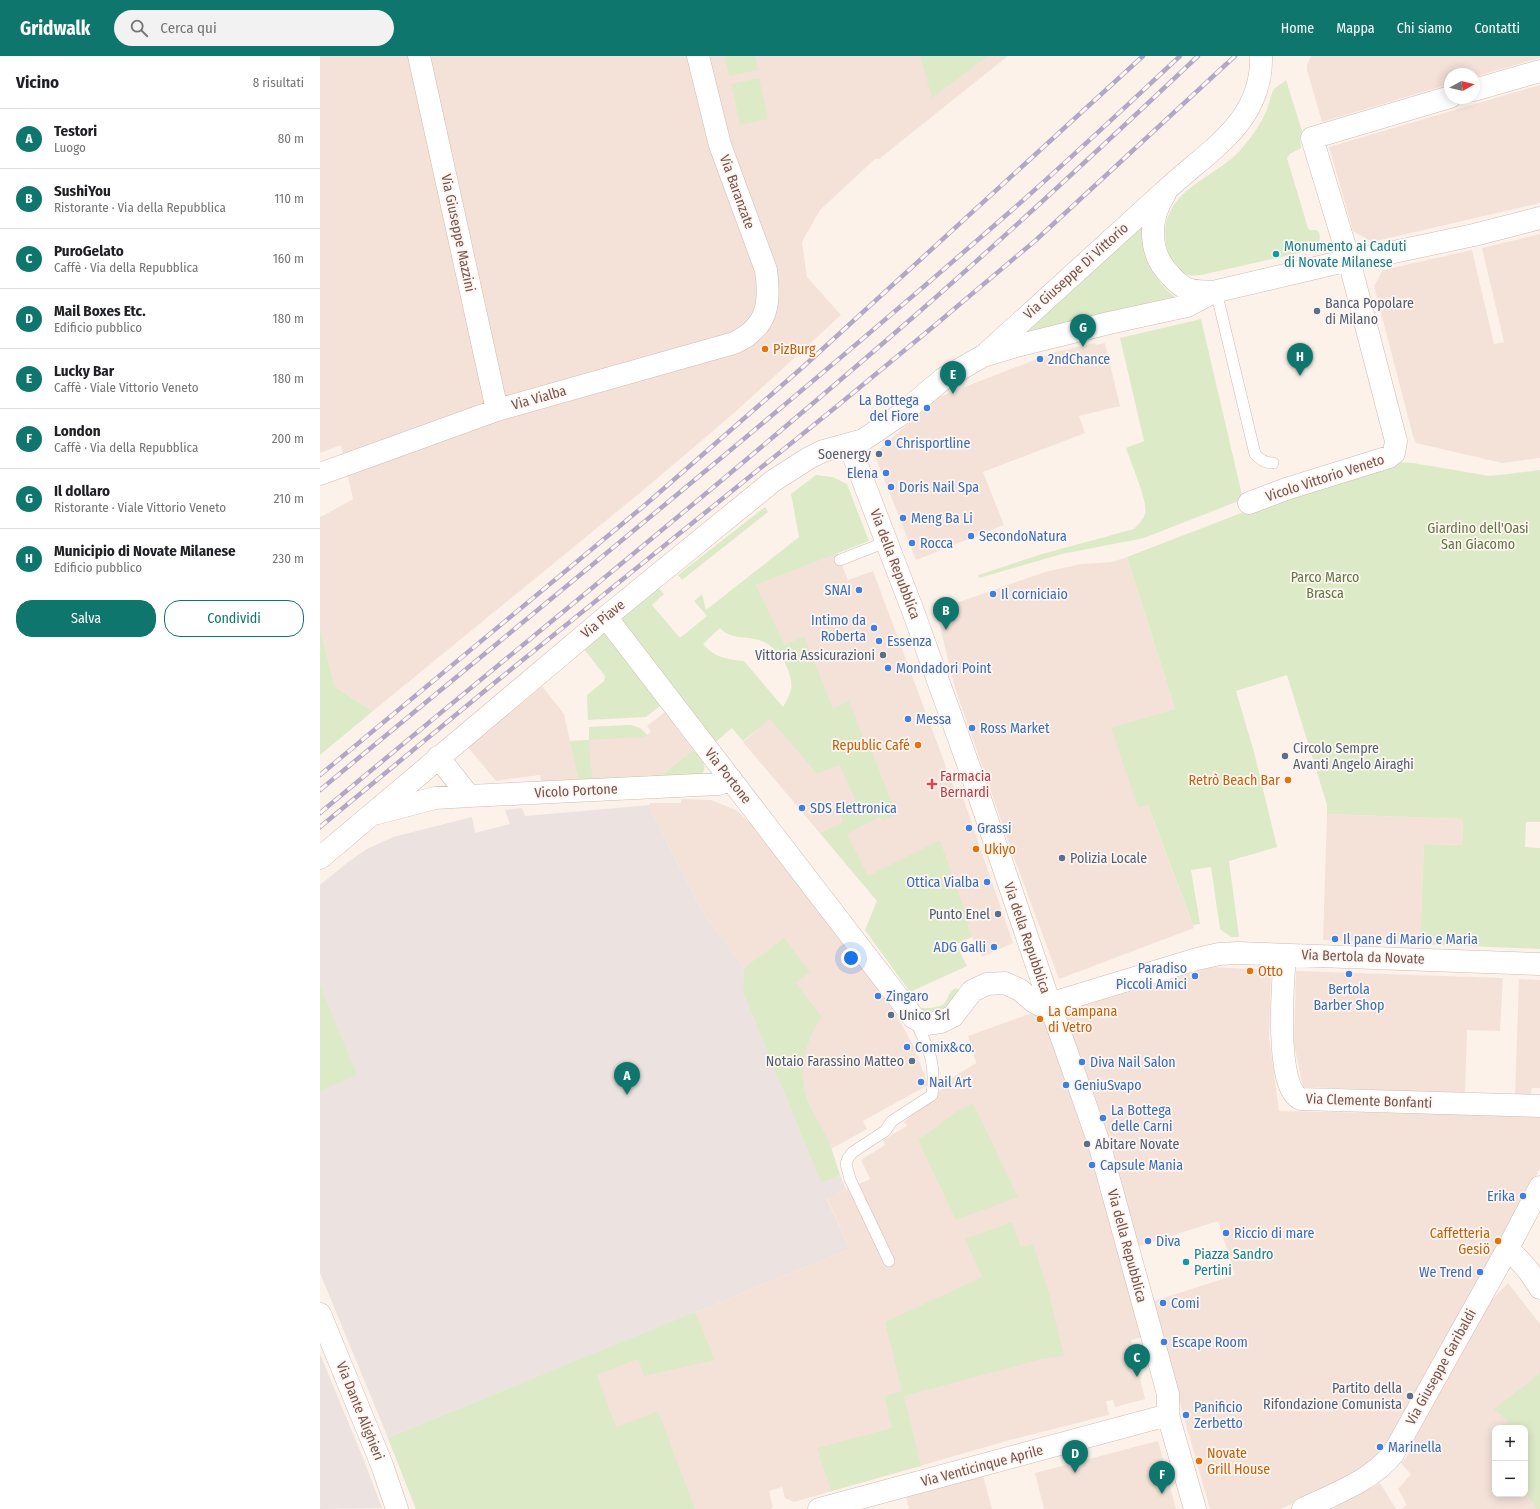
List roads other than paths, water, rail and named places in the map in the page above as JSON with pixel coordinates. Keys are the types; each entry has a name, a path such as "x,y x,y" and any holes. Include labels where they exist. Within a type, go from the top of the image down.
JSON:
{"street":[{"name":"Via Giuseppe Mazzini","path":"419,56 497,410"},
{"name":"Via Baranzate","path":"698,56 720,144 766,270 768,283 766,306 764,316 758,326"},
{"name":"Via Giuseppe Di Vittorio","path":"983,356 1170,186 1224,139 1240,122 1251,104 1258,84 1262,64 1261,56"},
{"path":"1480,88 1540,71"},
{"path":"1349,260 1312,138 1444,99"},
{"name":"Via Giuseppe Di Vittorio","path":"1170,186 1160,200 1154,218 1153,233 1156,253 1168,273 1184,288 1214,291"},
{"path":"983,356 1040,340 1187,306 1214,291 1349,260 1459,238 1540,218"},
{"name":"Vicolo Vittorio Veneto","path":"1249,504 1286,489 1389,457 1394,453 1396,441 1349,260"},
{"name":"Via Vialba","path":"327,471 497,410 724,347 742,339 758,326"},
{"name":"Via Piave","path":"320,858 606,617 773,481 809,458 823,451 864,440 882,429 943,379 983,356"},
{"name":"Via della Repubblica","path":"849,444 903,585 972,775 1049,1004 1099,1143 1168,1394 1168,1415 1195,1509"},
{"name":"Via Portone","path":"606,617 914,1018"},
{"path":"438,757 469,796"},
{"name":"Vicolo Portone","path":"371,815 435,798 719,784 731,780"},
{"name":"Via Bertola da Novate","path":"1049,1004 1197,959 1219,954 1284,954 1540,964"},
{"name":"Via Clemente Bonfanti","path":"1284,954 1281,1041 1289,1085 1296,1098 1540,1106"},
{"path":"914,1018 926,1024 941,1022 953,1016 972,991 987,984 1005,983 1020,990 1040,1005 1049,1004"},
{"name":"Via Giuseppe Garibaldi","path":"1303,1509 1364,1479 1380,1468 1393,1454 1508,1248 1540,1187"},
{"path":"1508,1248 1528,1270 1540,1288"},
{"name":"Via Dante Alighieri","path":"320,1314 382,1465 397,1509"},
{"name":"Via Venticinque Aprile","path":"819,1509 1168,1415"}],"lane":[{"path":"1214,291 1254,454 1258,459 1265,462 1273,462"},
{"path":"840,560 886,542"},
{"path":"889,1261 846,1181 846,1164 848,1158 853,1152 885,1132 892,1121 932,1095 934,1081 933,1064 928,1047 914,1018"}],"railway":[{"path":"320,775 645,505 804,366 1143,56"},
{"path":"320,790 668,502 927,284 1033,191 1180,56"},
{"path":"320,813 696,502 845,376 990,249 1198,56"},
{"path":"320,827 498,680 934,326 1036,240 1235,56"}],"place":[{"name":"Monumento ai Caduti di Novate Milanese","path":"1276,254"},
{"name":"Banca Popolare di Milano","path":"1317,311"},
{"name":"Il dollaro","path":"1083,347"},
{"name":"PizBurg","path":"765,349"},
{"name":"2ndChance","path":"1040,359"},
{"name":"Municipio di Novate Milanese","path":"1300,376"},
{"name":"Lucky Bar","path":"953,394"},
{"name":"La Bottega del Fiore","path":"927,408"},
{"name":"Chrisportline","path":"888,443"},
{"name":"Soenergy","path":"879,454"},
{"name":"Elena","path":"886,473"},
{"name":"Doris Nail Spa","path":"891,487"},
{"name":"Meng Ba Li","path":"903,518"},
{"name":"SecondoNatura","path":"971,536"},
{"name":"Rocca","path":"912,543"},
{"name":"SNAI","path":"859,590"},
{"name":"Il corniciaio","path":"993,594"},
{"name":"Intimo da Roberta","path":"874,628"},
{"name":"SushiYou","path":"946,630"},
{"name":"Essenza","path":"879,641"},
{"name":"Vittoria Assicurazioni","path":"883,655"},
{"name":"Mondadori Point","path":"888,668"},
{"name":"Messa","path":"908,719"},
{"name":"Ross Market","path":"972,728"},
{"name":"Republic Café","path":"918,745"},
{"name":"Circolo Sempre Avanti Angelo Airaghi","path":"1285,756"},
{"name":"Retrò Beach Bar","path":"1288,780"},
{"name":"Farmacia Bernardi","path":"932,784"},
{"name":"SDS Elettronica","path":"802,808"},
{"name":"Grassi","path":"969,828"},
{"name":"Ukiyo","path":"976,849"},
{"name":"Polizia Locale","path":"1062,858"},
{"name":"Ottica Vialba","path":"987,882"},
{"name":"Punto Enel","path":"998,914"},
{"name":"Il pane di Mario e Maria","path":"1335,939"},
{"name":"ADG Galli","path":"994,947"},
{"name":"Otto","path":"1250,971"},
{"name":"Bertola Barber Shop","path":"1349,974"},
{"name":"Paradiso Piccoli Amici","path":"1195,976"},
{"name":"Zingaro","path":"878,996"},
{"name":"Unico Srl","path":"891,1015"},
{"name":"La Campana di Vetro","path":"1040,1019"},
{"name":"Comix&co.","path":"907,1047"},
{"name":"Notaio Farassino Matteo","path":"912,1061"},
{"name":"Diva Nail Salon","path":"1082,1062"},
{"name":"Nail Art","path":"921,1082"},
{"name":"GeniuSvapo","path":"1066,1085"},
{"name":"Testori","path":"627,1095"},
{"name":"La Bottega delle Carni","path":"1103,1118"},
{"name":"Abitare Novate","path":"1087,1144"},
{"name":"Capsule Mania","path":"1092,1165"},
{"name":"Erika","path":"1523,1196"},
{"name":"Riccio di mare","path":"1226,1233"},
{"name":"Diva","path":"1148,1241"},
{"name":"Caffetteria Gesiö","path":"1498,1241"},
{"name":"Piazza Sandro Pertini","path":"1186,1262"},
{"name":"We Trend","path":"1480,1272"},
{"name":"Comi","path":"1163,1303"},
{"name":"Escape Room","path":"1164,1342"},
{"name":"PuroGelato","path":"1137,1377"},
{"name":"Partito della Rifondazione Comunista","path":"1410,1396"},
{"name":"Panificio Zerbetto","path":"1186,1415"},
{"name":"Marinella","path":"1380,1447"},
{"name":"Novate Grill House","path":"1199,1461"},
{"name":"Mail Boxes Etc.","path":"1075,1473"},
{"name":"London","path":"1162,1494"}],"park label":[{"name":"Giardino dell'Oasi San Giacomo","path":"1478,536"},
{"name":"Parco Marco Brasca","path":"1325,586"}]}
